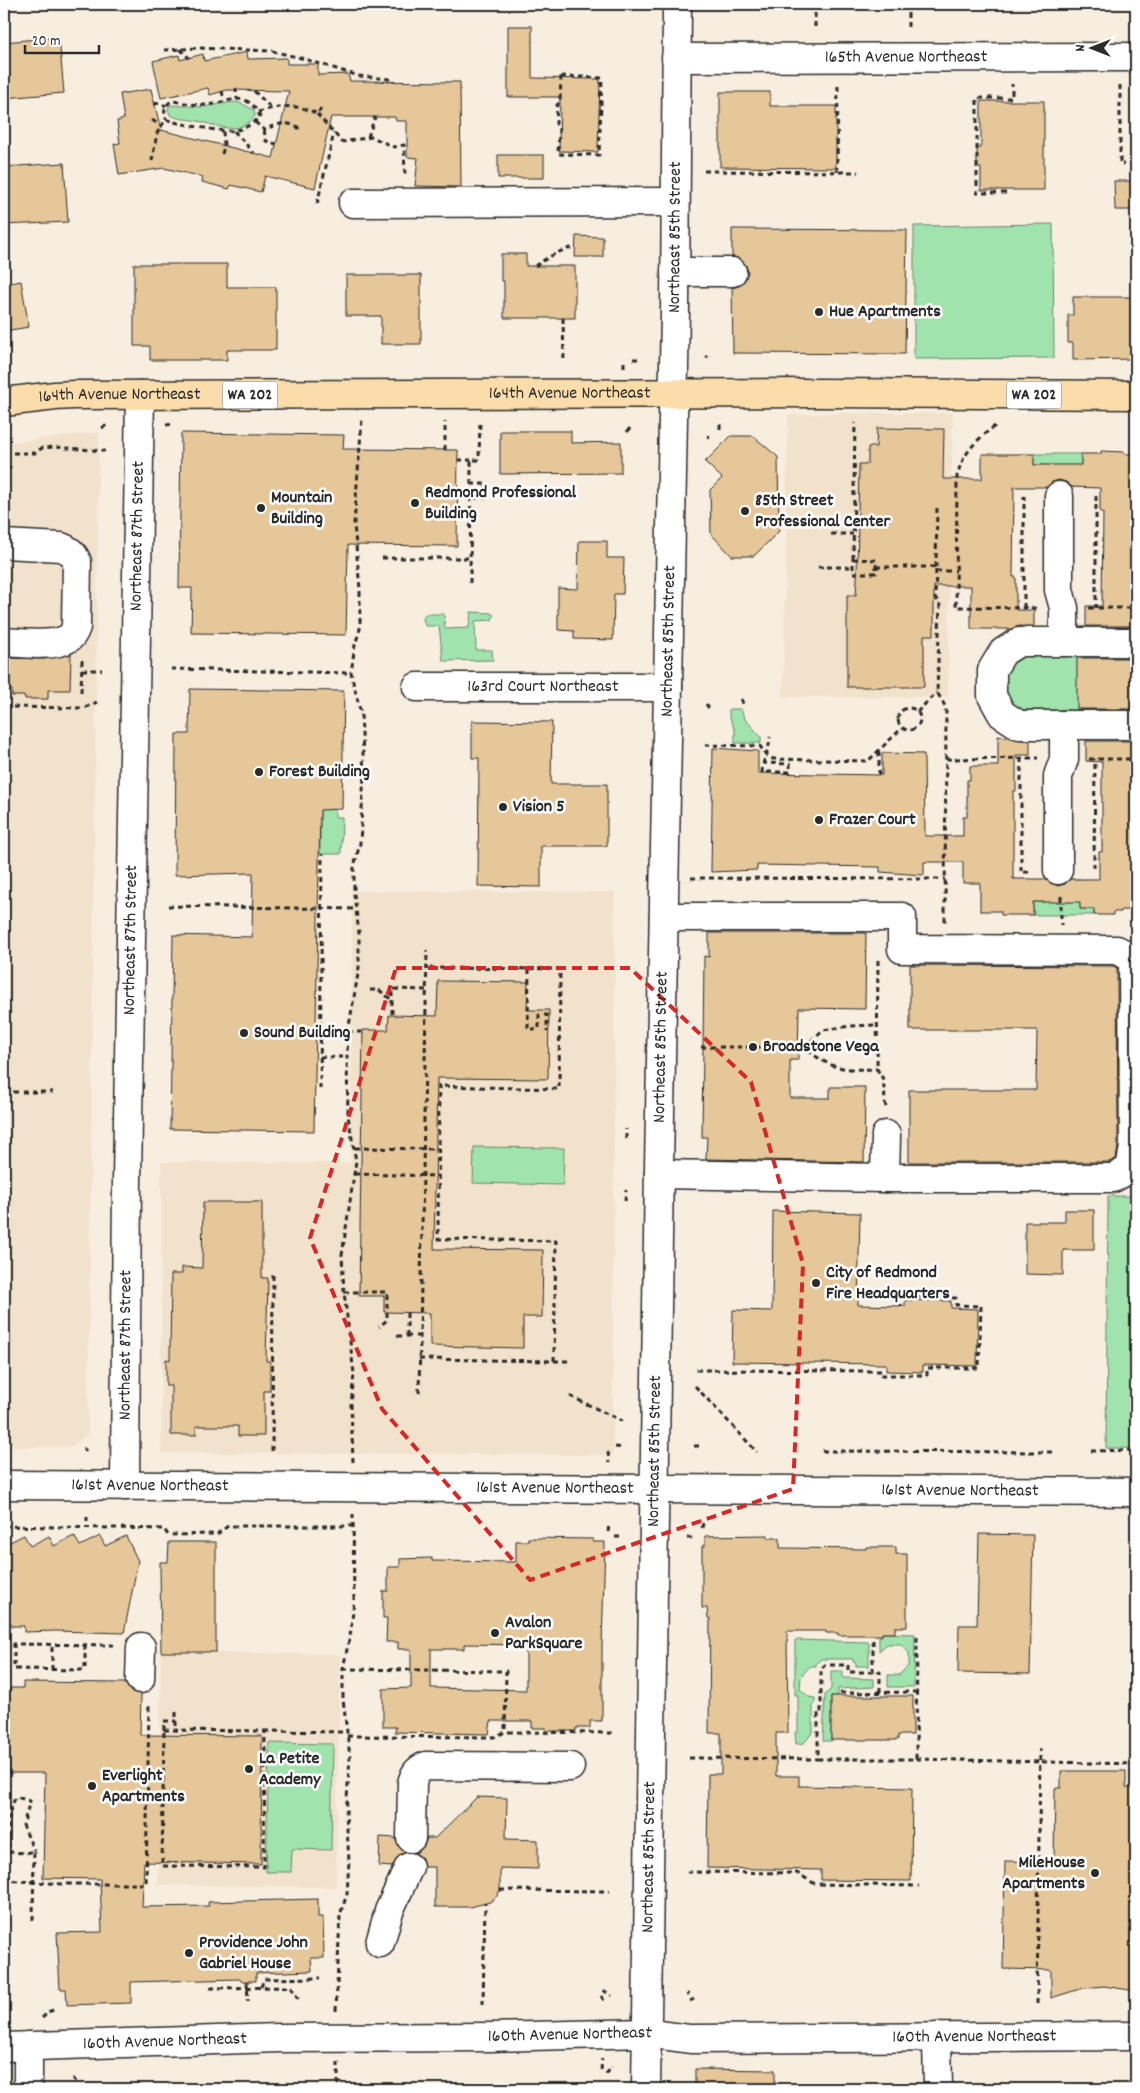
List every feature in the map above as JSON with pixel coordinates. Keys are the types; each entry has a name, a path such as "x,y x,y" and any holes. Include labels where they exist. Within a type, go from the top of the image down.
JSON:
{"main road":[{"name":"164th Avenue Northeast","path":"4,402 55,396 140,395 673,393 1136,395"}],"street":[{"name":"Northeast 85th Street","path":"646,2089 659,1174 675,272 677,4"},
{"name":"165th Avenue Northeast","path":"676,58 1136,57"},
{"path":"353,203 676,202"},
{"path":"675,272 732,272"},
{"name":"Northeast 87th Street","path":"125,1486 127,1171 140,395"},
{"path":"1059,496 1058,590 1064,608 1064,642"},
{"path":"4,544 61,547 69,550 77,562 76,627 72,635 66,640 55,643 4,642"},
{"path":"1136,642 1019,642 1002,652 992,670 992,696 1002,714 1019,725 1136,725"},
{"name":"163rd Court Northeast","path":"417,687 668,687"},
{"path":"1058,870 1058,776 1064,759 1064,725"},
{"path":"659,1174 885,1178 1113,1178 1130,1169 1134,1147 1133,959 1117,950 941,947 902,950 902,917 664,917"},
{"path":"885,1178 886,1135"},
{"name":"161st Avenue Northeast","path":"4,1485 1136,1492"},
{"path":"141,1647 144,1692"},
{"path":"411,1838 412,1782 414,1774 419,1769 426,1766 570,1767"},
{"path":"380,1942 389,1911 409,1867"},
{"name":"160th Avenue Northeast","path":"16,2046 287,2038 491,2037 646,2033 690,2039 1136,2036"},
{"path":"937,2037 938,2089"},
{"path":"16,2046 28,2089"}],"path":[{"path":"815,4 815,28"},
{"path":"908,4 908,29"},
{"path":"164,50 179,48 272,51 302,58 359,76 390,78"},
{"path":"179,48 189,58"},
{"path":"560,76 602,78 599,155 558,154 557,105 560,102 560,76"},
{"path":"837,172 838,82"},
{"path":"1006,193 976,193 976,98 1012,98 1012,84"},
{"path":"1120,85 1120,164 1124,164"},
{"path":"236,88 237,99"},
{"path":"222,91 224,100"},
{"path":"254,91 271,108"},
{"path":"152,161 157,133 166,119 166,106 171,101 204,106 224,100 237,99 248,102 258,112 260,117 254,122 234,131 223,131 176,123 166,119"},
{"path":"154,104 160,103 166,106"},
{"path":"258,112 271,108 297,107 308,109 317,114 342,142 372,137 394,147 404,145 405,183"},
{"path":"317,114 321,109"},
{"path":"368,137 375,117"},
{"path":"152,120 162,126"},
{"path":"254,122 264,130 266,141 276,144"},
{"path":"264,130 277,124 289,123 298,128 299,133"},
{"path":"222,154 223,131"},
{"path":"234,131 254,153"},
{"path":"317,204 334,133"},
{"path":"704,172 858,172"},
{"path":"535,266 547,257 575,247"},
{"path":"563,318 564,363"},
{"path":"633,359 640,359"},
{"path":"624,362 624,367"},
{"path":"352,1452 350,1405 354,1374 344,1292 342,1255 355,1174 355,1148 348,1116 347,1057 348,1032 359,968 359,933 354,894 354,867 360,843 364,774 361,714 351,673 355,645 360,629 360,589 354,524 362,422 360,394"},
{"path":"445,422 445,450"},
{"path":"458,460 479,460 480,422"},
{"path":"720,422 720,429"},
{"path":"166,425 174,424"},
{"path":"853,560 876,560 876,573 853,573 853,560 853,534 855,424"},
{"path":"102,428 107,425"},
{"path":"995,426 968,450 960,463 957,476 956,607 1024,608 1024,496"},
{"path":"627,432 630,428"},
{"path":"4,453 28,454 54,446 105,451"},
{"path":"470,583 471,460"},
{"path":"4,464 10,464 10,469"},
{"path":"471,484 486,484 486,498 471,498"},
{"path":"1096,496 1096,608"},
{"path":"937,506 935,598 940,603 937,692 946,708 945,879 941,947"},
{"path":"831,534 853,534"},
{"path":"382,558 470,558"},
{"path":"818,567 853,567"},
{"path":"876,567 956,571"},
{"path":"171,669 351,673"},
{"path":"82,670 102,670"},
{"path":"917,712 937,692"},
{"path":"741,698 744,706"},
{"path":"4,707 84,708 97,702"},
{"path":"706,704 710,710"},
{"path":"910,708 917,712 920,721 916,727 910,730 902,728 898,719 900,713 910,708"},
{"path":"705,745 760,746 765,754 773,759 868,761 902,728"},
{"path":"762,763 790,764 790,772 762,773 762,763 765,754 770,748 770,737"},
{"path":"879,750 879,775"},
{"path":"946,759 1022,758"},
{"path":"1094,868 1095,759"},
{"path":"320,1088 322,854"},
{"path":"664,878 945,879"},
{"path":"1061,902 1061,931"},
{"path":"168,906 357,909"},
{"path":"419,1393 427,950"},
{"path":"426,968 560,970 559,1088 440,1086 439,1149 438,1239 556,1241 554,1361"},
{"path":"878,968 877,1069 884,1079 886,1093 886,1135"},
{"path":"529,969 528,1029 539,1029 539,1014 546,1014 546,1032"},
{"path":"392,1014 392,989 426,990"},
{"path":"370,990 379,990 392,1001"},
{"path":"701,1047 804,1046 823,1030 877,1025"},
{"path":"348,1032 362,1032"},
{"path":"804,1046 820,1060 845,1070 877,1069"},
{"path":"320,1057 347,1057"},
{"path":"4,1092 53,1092"},
{"path":"626,1129 626,1140"},
{"path":"355,1148 439,1149"},
{"path":"355,1174 439,1176"},
{"path":"625,1202 626,1190"},
{"path":"272,1451 273,1274"},
{"path":"344,1292 387,1292 387,1320 379,1327"},
{"path":"696,1370 881,1371 881,1375 927,1375 927,1368 980,1368 981,1306 956,1305 956,1298 901,1297 901,1306"},
{"path":"407,1313 407,1336"},
{"path":"398,1336 419,1336"},
{"path":"419,1359 571,1361"},
{"path":"695,1386 757,1452"},
{"path":"570,1396 622,1421"},
{"path":"694,1446 701,1448"},
{"path":"615,1447 624,1448"},
{"path":"1091,1451 1136,1450"},
{"path":"822,1451 1054,1452"},
{"path":"608,1452 610,1467"},
{"path":"87,1517 87,1529"},
{"path":"702,1528 703,1523"},
{"path":"608,1532 609,1524"},
{"path":"4,1526 164,1529 168,1535 217,1534 228,1526 352,1526 354,1601 351,1630 343,1668 343,1698 350,1757 346,1813 349,1861 347,1894 340,1915 336,2009"},
{"path":"615,1537 621,1537"},
{"path":"687,1538 694,1538"},
{"path":"916,1760 917,1637"},
{"path":"873,1640 873,1672"},
{"path":"85,1645 85,1670 14,1669 14,1644 112,1645"},
{"path":"52,1645 52,1670"},
{"path":"818,1760 818,1711 821,1711 821,1669 825,1666 848,1665 848,1672 880,1672 880,1692"},
{"path":"343,1668 506,1671 504,1732"},
{"path":"4,1880 63,1884 146,1884 144,1692"},
{"path":"840,1693 917,1692"},
{"path":"176,1708 176,1726"},
{"path":"176,1721 164,1721 162,1866 264,1867 265,1731"},
{"path":"164,1730 494,1737 504,1732 613,1733"},
{"path":"1037,2004 1040,1749"},
{"path":"689,1758 1040,1761 1136,1764"},
{"path":"33,1920 34,1851 23,1825 30,1802 16,1797 12,1802 7,1826 10,1852 25,1853 34,1851"},
{"path":"687,1872 797,1873 815,1884 919,1886"},
{"path":"500,1890 610,1891"},
{"path":"483,2004 485,1903"},
{"path":"261,1987 264,1980 320,1978"},
{"path":"247,1981 248,2001"},
{"path":"210,1988 291,1987 299,2000"},
{"path":"603,1990 612,1996"},
{"path":"600,1996 606,2002"},
{"path":"42,2018 54,2010"},
{"path":"601,2070 602,2058"},
{"path":"606,2074 612,2067"},
{"path":"338,2070 338,2089"},
{"path":"73,2078 77,2083"}],"highlighted area":[{"path":"396,968 630,968 751,1082 803,1264 793,1489 530,1580 382,1409 310,1238"}],"shaded area":[{"path":"953,413 948,697 783,697 788,415"},
{"path":"99,432 88,1434 72,1447 4,1447 4,443"},
{"path":"352,891 615,892 613,1455 161,1453 161,1162 351,1163"},
{"name":"La Petite Academy","path":"161,1652 340,1654 336,1887 158,1885"}],"green space":[{"path":"233,102 241,103 254,110 255,116 248,123 241,126 226,128 181,119 170,115 168,109 170,105 203,107"},
{"path":"1053,224 1054,358 914,359 914,226"},
{"path":"1034,454 1081,454 1081,487 1045,487 1044,465 1034,465"},
{"path":"471,612 491,613 494,615 492,620 475,621 476,650 492,650 493,660 443,661 439,626 425,626 423,618 425,614 444,614 445,629 469,628"},
{"path":"1012,656 1136,657 1136,710 1012,710 1005,704 1005,662"},
{"path":"729,709 741,709 745,719 761,737 761,743 735,743 735,730 729,716"},
{"path":"320,809 335,809 335,817 342,817 341,854 320,854"},
{"path":"1044,879 1080,879 1080,909 1094,909 1094,915 1033,915 1033,902 1044,902"},
{"path":"1131,880 1136,880 1136,910 1131,910"},
{"path":"474,1147 564,1148 563,1185 473,1183"},
{"path":"1108,1196 1136,1196 1136,1448 1106,1448"},
{"path":"882,1633 915,1634 914,1687 888,1687 888,1675 899,1675 909,1665 909,1653 901,1644 887,1644 879,1651 879,1636 882,1636"},
{"path":"795,1640 869,1642 869,1666 856,1666 853,1659 821,1659 816,1666 810,1666 801,1676 800,1689 809,1697 815,1698 815,1704 813,1705 813,1732 804,1743 796,1744 795,1732 798,1732 798,1695 795,1695"},
{"path":"831,1671 843,1671 843,1678 874,1679 874,1687 838,1689 838,1696 831,1696 831,1741 823,1741 825,1695 831,1689"},
{"path":"269,1743 333,1744 331,1850 292,1849 291,1872 266,1872"}],"building":[{"path":"508,26 532,26 532,78 600,79 598,152 559,151 560,97 508,97"},
{"path":"59,37 64,93 4,98 4,42"},
{"path":"247,52 248,59 287,58 287,64 318,64 318,75 348,74 350,81 460,82 461,187 415,186 418,158 407,157 407,121 396,121 395,117 331,117 315,188 265,176 261,192 231,185 229,189 202,182 203,177 164,168 119,175 114,144 120,143 117,121 124,119 120,94 151,89 161,130 273,158 289,91 227,90 210,95 208,88 161,98 153,61 179,55 180,60 203,54 204,61"},
{"path":"720,92 770,92 770,106 836,106 836,168 720,167"},
{"path":"981,101 1044,101 1044,190 981,190 981,168 977,168 977,148 981,148"},
{"path":"498,155 544,155 544,178 498,178"},
{"path":"64,163 68,222 4,225 4,167"},
{"path":"1114,181 1136,181 1136,210 1115,210"},
{"name":"Hue Apartments","path":"732,229 907,230 905,354 733,353 732,288 739,286 745,280 748,272 746,265 740,259 732,256"},
{"path":"576,236 603,237 603,257 575,257"},
{"path":"501,254 526,254 526,266 575,266 575,318 504,318 504,281 501,281"},
{"path":"134,264 227,264 227,287 276,287 276,350 227,350 227,360 150,360 150,346 134,346"},
{"path":"346,275 421,275 421,344 381,344 381,316 346,316"},
{"path":"21,281 29,327 4,331 4,284"},
{"path":"1073,297 1136,297 1136,359 1073,360 1073,343 1068,343 1068,315 1073,315"},
{"path":"877,428 944,429 943,479 982,479 982,454 1034,454 1034,465 1081,465 1081,454 1101,454 1101,451 1136,454 1136,626 1086,626 1086,606 1102,606 1103,512 1100,512 1100,488 1072,487 1066,482 1059,480 1052,482 1047,487 1014,487 1013,577 1016,577 1016,610 1034,610 1034,626 1019,626 1011,629 971,629 971,586 934,586 934,635 924,635 924,687 847,687 847,595 856,595 859,464 868,464 868,447 876,447"},
{"path":"500,431 571,431 571,443 621,442 621,473 500,474"},
{"name":"Mountain Building","path":"181,433 344,435 343,449 458,450 457,546 348,545 346,635 191,633 192,588 179,588"},
{"name":"85th Street Professional Center","path":"731,436 753,436 778,457 779,531 754,556 732,556 711,534 710,490 722,478 705,462"},
{"path":"579,541 607,541 607,558 624,558 623,594 614,594 613,640 574,639 574,631 558,630 558,588 578,589"},
{"path":"71,654 70,690 48,690 48,699 25,699 25,696 12,696 12,690 4,690 4,658 45,659"},
{"path":"1077,658 1136,658 1136,709 1077,709"},
{"path":"190,689 344,691 342,809 320,810 314,1131 170,1129 173,935 252,937 253,873 175,875 176,734 189,734"},
{"path":"472,721 552,722 551,784 607,784 607,846 541,846 541,887 478,886 479,758 472,758"},
{"path":"998,736 1030,741 1030,755 1016,755 1016,791 1013,791 1013,879 1044,879 1058,886 1065,884 1070,879 1099,879 1099,852 1102,852 1102,762 1086,761 1086,741 1136,741 1136,880 1131,880 1131,910 1113,912 1113,915 1094,915 1094,909 1080,909 1080,902 1033,902 1033,915 1001,915 1001,911 980,911 980,883 963,883 963,862 924,862 924,875 880,872 880,867 757,865 757,870 711,872 713,748 758,751 758,773 882,775 882,753 924,754 925,836 963,836 963,817 967,817 967,780 970,780 970,766 998,766"},
{"name":"Broadstone Vega","path":"709,933 866,933 865,1009 799,1008 798,1060 790,1060 790,1098 830,1098 830,1087 865,1087 864,1162 706,1159 707,1137 702,1137 704,956 709,957"},
{"path":"910,965 1113,966 1117,968 1118,1146 1116,1159 1109,1162 909,1162 909,1090 1036,1090 1037,1030 910,1030"},
{"path":"438,981 528,982 527,1010 549,1010 548,1079 437,1078 434,1249 543,1250 542,1317 523,1317 523,1348 430,1346 430,1313 384,1312 384,1296 359,1296 363,1030 388,1030 389,1015 437,1016"},
{"path":"203,1202 262,1202 262,1278 268,1278 266,1361 270,1361 270,1391 264,1391 264,1436 238,1436 238,1426 196,1426 196,1435 171,1435 171,1386 166,1386 166,1359 170,1360 171,1274 182,1274 182,1267 202,1268"},
{"path":"1065,1210 1094,1210 1094,1250 1063,1250 1063,1275 1025,1274 1025,1222 1065,1222"},
{"name":"City of Redmond Fire Headquarters","path":"773,1211 860,1213 858,1305 905,1306 905,1300 951,1301 951,1308 978,1309 977,1366 923,1365 923,1372 886,1371 886,1364 732,1362 733,1310 772,1311"},
{"path":"979,1534 1033,1535 1030,1674 958,1673 959,1625 977,1625"},
{"path":"24,1535 30,1546 49,1536 54,1546 74,1536 80,1546 100,1536 105,1546 126,1536 138,1561 124,1633 24,1632 24,1626 12,1626 11,1623 4,1622 4,1545"},
{"path":"768,1535 768,1538 780,1538 780,1548 866,1549 866,1547 896,1547 896,1554 907,1554 907,1627 895,1627 895,1633 882,1633 882,1635 838,1635 838,1633 826,1633 826,1631 787,1631 788,1733 776,1733 776,1776 799,1776 799,1786 912,1788 911,1881 821,1880 821,1870 707,1868 708,1774 721,1774 721,1733 709,1733 710,1618 708,1618 707,1608 702,1608 702,1546 705,1546 705,1536"},
{"name":"Avalon ParkSquare","path":"528,1538 593,1539 593,1542 605,1542 602,1721 590,1721 590,1728 576,1728 576,1731 546,1731 546,1728 532,1728 532,1721 491,1721 489,1734 395,1732 396,1727 383,1727 383,1689 411,1688 411,1649 398,1649 398,1642 386,1642 387,1618 383,1618 383,1591 388,1591 388,1567 400,1567 400,1559 432,1558 432,1561 516,1562 516,1541 528,1541","holes":["464,1644 526,1645 526,1690 431,1688 431,1649 464,1649"]},
{"path":"169,1542 216,1542 216,1652 161,1652 160,1562 168,1562"},
{"path":"23,1682 125,1683 131,1692 141,1694 140,1735 262,1736 261,1864 144,1862 142,1907 209,1906 208,1902 318,1899 318,1917 323,1917 324,1958 311,1958 312,1971 256,1973 256,1981 243,1981 239,1979 131,1982 131,2003 67,2005 66,1989 60,1989 57,1933 102,1932 100,1879 43,1878 45,1773 9,1773 9,1767 4,1766 4,1692 10,1692 10,1688 23,1688"},
{"path":"831,1696 913,1696 913,1735 898,1735 898,1740 831,1740"},
{"name":"MileHouse Apartments","path":"1061,1771 1126,1771 1126,1788 1134,1788 1136,1991 1104,1986 1083,1988 1051,1998 1051,1970 1003,1969 1005,1861 1054,1862 1055,1788 1061,1788"},
{"path":"477,1797 507,1798 506,1839 538,1840 538,1869 500,1868 500,1890 497,1896 490,1902 470,1907 435,1907 435,1867 424,1867 422,1858 415,1853 424,1846 427,1838 435,1838"},
{"path":"380,1837 395,1838 398,1846 405,1852 400,1855 392,1867 379,1866"},
{"path":"695,2069 775,2070 775,2089 695,2089"}],"place":[{"name":"Hue Apartments","path":"819,312"},
{"name":"Redmond Professional Building","path":"415,503"},
{"name":"Mountain Building","path":"261,508"},
{"name":"85th Street Professional Center","path":"745,511"},
{"name":"Forest Building","path":"259,772"},
{"name":"Vision 5","path":"503,807"},
{"name":"Frazer Court","path":"819,820"},
{"name":"Sound Building","path":"244,1033"},
{"name":"Broadstone Vega","path":"753,1047"},
{"name":"City of Redmond Fire Headquarters","path":"816,1283"},
{"name":"Avalon ParkSquare","path":"495,1633"},
{"name":"La Petite Academy","path":"249,1769"},
{"name":"Everlight Apartments","path":"92,1786"},
{"name":"MileHouse Apartments","path":"1095,1873"},
{"name":"Providence John Gabriel House","path":"189,1953"}]}
